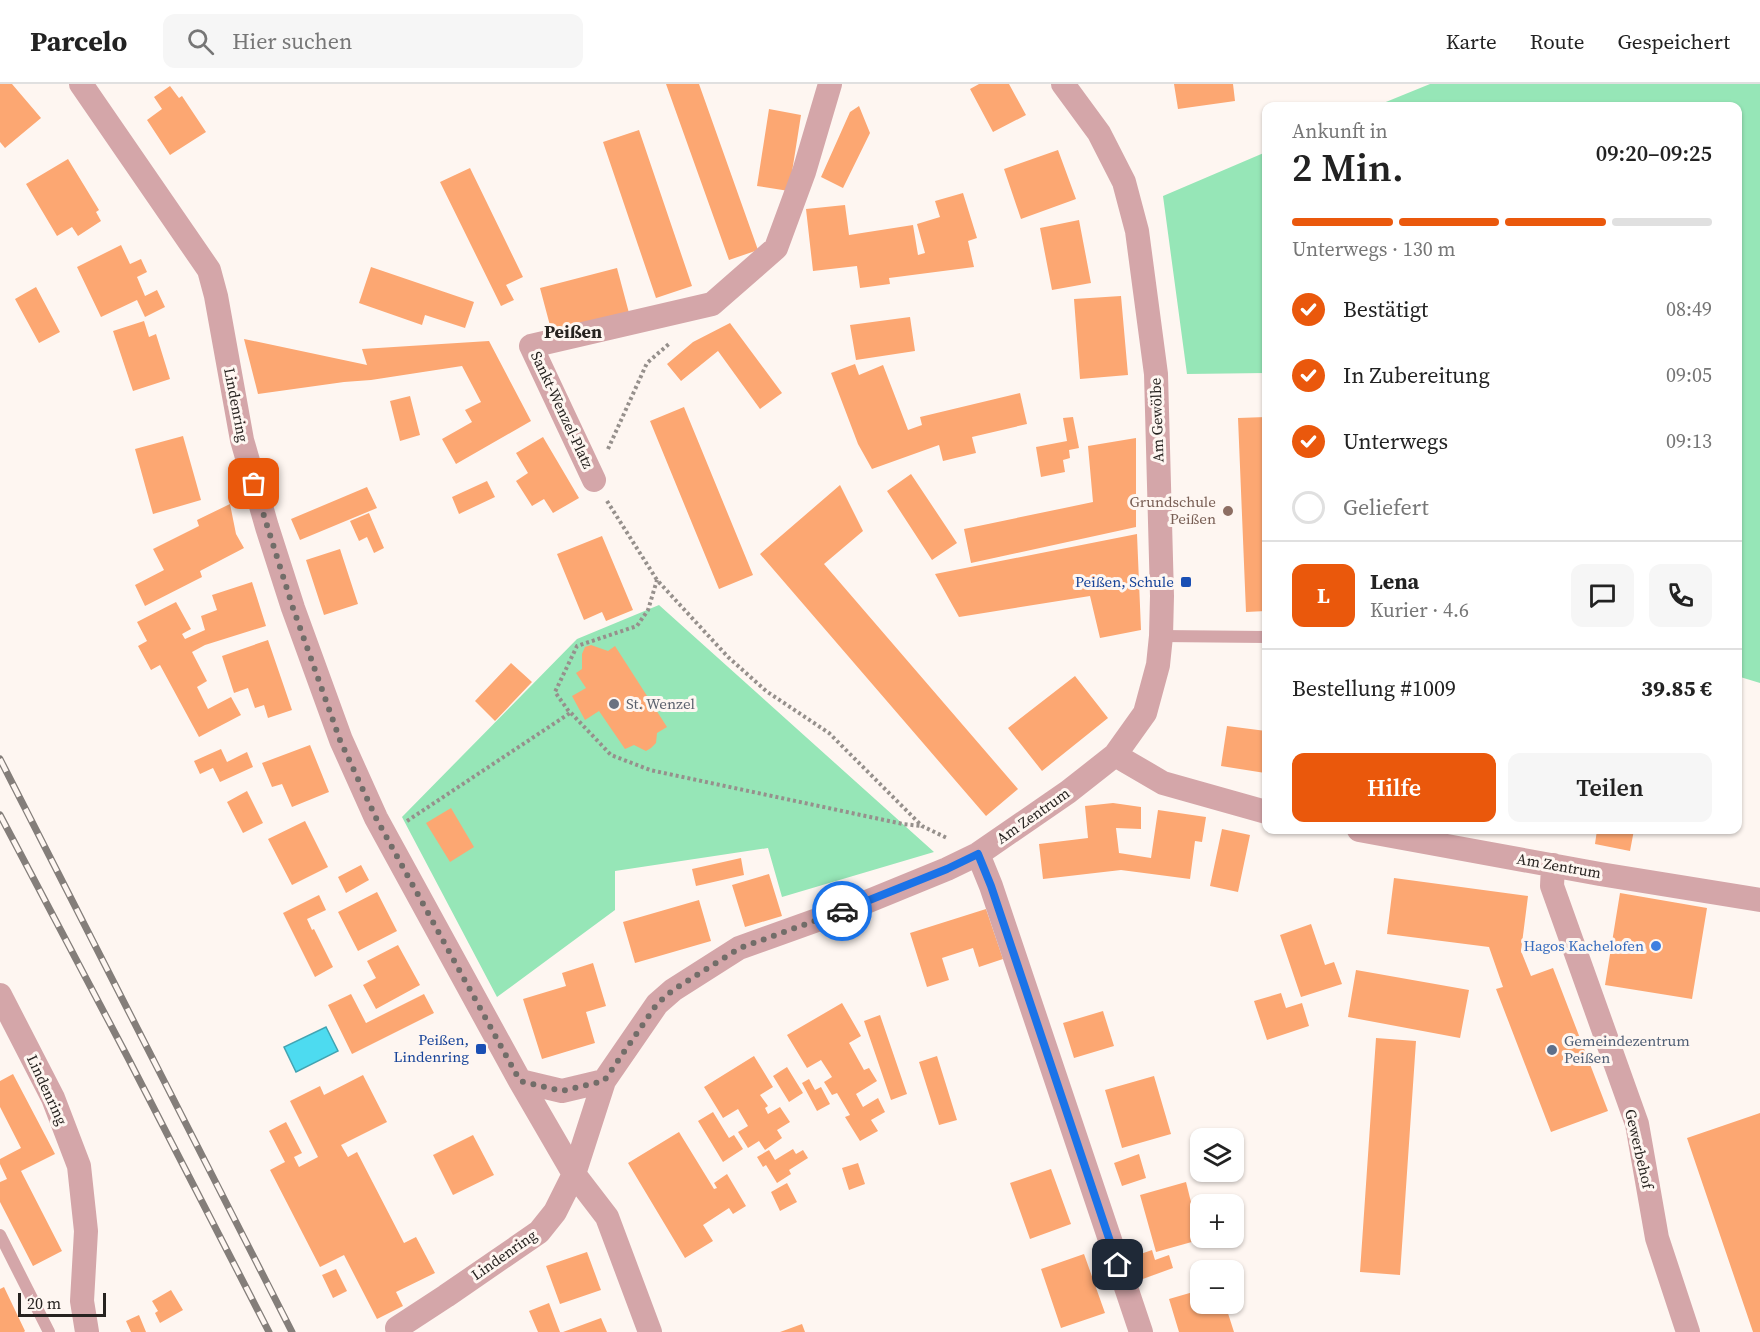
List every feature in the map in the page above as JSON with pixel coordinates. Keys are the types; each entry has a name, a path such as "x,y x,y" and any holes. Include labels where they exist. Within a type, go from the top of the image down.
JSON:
{"street":[{"name":"Lindenring","path":"81,84 209,270 216,296 242,440 293,608 340,740 384,832 520,1081 574,1174 555,1212 539,1232 397,1328"},
{"name":"Sankt-Wenzel-Platz","path":"594,480 531,346 712,304 776,248 804,172 830,84"},
{"name":"Am Gewölbe","path":"1070,86 1124,182 1137,231 1156,374 1162,596 1158,665 1145,713 1115,755"},
{"path":"1115,755 1163,783 1262,811"},
{"name":"Am Zentrum","path":"574,1174 604,1081 657,1004 673,990 740,948 859,905 978,854 1068,792 1115,755"},
{"name":"Am Zentrum","path":"1381,834 1760,900"},
{"path":"978,854 991,886 1141,1332"},
{"name":"Gewerbehof","path":"1553,865 1552,886 1637,1124 1658,1238 1688,1332"},
{"name":"Lindenring","path":"0,995 53,1098 80,1166 86,1231 82,1301 87,1332"},
{"path":"520,1081 562,1091 604,1081"},
{"path":"574,1174 607,1217 650,1332"}],"lane":[{"path":"1161,636 1262,637"},
{"path":"0,1235 49,1332"}],"path":[{"name":"Sankt-Wenzel-Platz","path":"672,341 647,363 594,480 657,580 743,670 766,691 829,733 922,826"},
{"path":"657,580 648,609 637,626 577,645 555,692 570,713 611,755 650,770 903,824 922,826 978,854"},
{"path":"384,832 404,823 570,713"}],"green space":[{"path":"1430,84 1760,84 1760,683 1742,678 1742,102 1386,102"},
{"path":"1262,154 1262,373 1187,374 1163,196"},
{"path":"659,605 934,852 782,897 768,848 615,871 615,910 497,997 402,817 577,639"}],"water":[{"path":"326,1027 338,1051 296,1072 284,1047"}],"building":[{"path":"0,84 12,84 41,118 5,148 0,142"},
{"path":"666,84 699,84 758,250 729,260"},
{"path":"979,84 1009,84 1026,115 993,132 970,89"},
{"path":"1174,84 1233,84 1235,101 1178,109"},
{"path":"170,86 179,98 182,96 206,132 170,155 147,120 162,109 154,97"},
{"path":"859,106 870,133 843,188 821,177 850,112"},
{"path":"769,109 801,115 789,191 757,186"},
{"path":"639,130 692,286 656,298 603,142"},
{"path":"1058,150 1076,199 1021,219 1004,169"},
{"path":"68,159 99,210 96,212 101,221 78,236 72,227 57,236 26,184"},
{"path":"470,168 523,277 506,285 514,300 501,306 440,182"},
{"path":"963,193 977,238 968,241 974,267 889,278 890,284 860,288 857,266 813,271 806,209 845,205 849,235 913,225 918,255 925,253 917,224 940,217 935,201"},
{"path":"1079,220 1091,283 1052,290 1040,228"},
{"path":"121,245 130,264 141,259 147,272 137,277 145,296 157,290 165,307 145,317 137,300 101,317 77,267"},
{"path":"371,267 474,302 465,328 425,315 422,325 359,303"},
{"path":"617,268 629,313 552,333 540,288"},
{"path":"36,287 60,332 39,343 15,299"},
{"path":"1121,296 1128,375 1080,379 1074,299"},
{"path":"910,317 915,351 856,360 850,325"},
{"path":"144,321 149,337 156,334 170,379 133,391 113,331"},
{"path":"730,323 782,393 760,409 718,351 681,381 667,364 693,342"},
{"path":"244,339 367,365 362,349 489,341 531,421 456,464 442,439 472,422 465,410 481,402 462,366 258,394"},
{"path":"855,364 859,375 883,365 908,430 922,425 920,417 1020,393 1027,424 972,437 976,453 943,461 939,445 872,469 858,444 831,373"},
{"path":"410,396 420,435 400,441 390,401"},
{"path":"684,407 753,575 719,589 650,421"},
{"path":"1073,417 1079,448 1069,450 1070,458 1063,460 1065,472 1041,477 1036,447 1067,441 1063,418"},
{"path":"1262,417 1262,611 1246,612 1238,418"},
{"path":"183,436 201,500 153,514 135,449"},
{"path":"543,437 579,498 553,513 544,499 532,506 516,481 528,473 516,453"},
{"path":"1136,438 1136,527 971,563 964,529 1093,502 1088,446"},
{"path":"911,474 957,543 932,560 887,491"},
{"path":"487,481 495,497 459,514 452,497"},
{"path":"840,485 863,531 824,564 1018,789 986,816 760,554"},
{"path":"367,487 377,508 300,540 291,519"},
{"path":"230,504 236,534 244,548 200,571 202,577 145,606 135,585 164,570 153,549 199,526 197,520"},
{"path":"369,513 384,548 374,553 367,537 359,541 350,521"},
{"path":"1137,534 1141,630 1100,638 1090,596 959,617 935,574"},
{"path":"602,536 633,610 606,621 602,612 584,620 557,554"},
{"path":"340,549 358,604 324,615 306,560"},
{"path":"252,582 266,626 205,645 192,652 207,681 197,687 208,709 231,697 241,715 199,737 160,665 151,670 138,646 147,641 137,622 176,602 191,629 182,634 185,639 205,630 201,616 217,610 212,595"},
{"path":"268,640 292,710 268,718 264,705 255,708 248,688 234,693 222,656"},
{"name":"St. Wenzel","path":"591,645 608,651 615,646 667,727 657,733 656,743 646,751 634,745 625,749 599,711 585,720 572,696 586,688 576,673 582,669 582,654 585,647"},
{"path":"511,663 532,682 495,721 475,701"},
{"path":"1075,676 1108,718 1042,771 1008,728"},
{"path":"1227,726 1262,730 1262,773 1221,766"},
{"path":"310,745 329,792 292,807 282,784 272,787 262,763"},
{"path":"221,749 227,762 247,752 253,767 220,782 213,768 200,774 194,761"},
{"path":"247,791 263,823 243,833 227,802"},
{"path":"1113,803 1141,807 1141,829 1116,828 1119,853 1151,858 1158,810 1206,817 1202,842 1195,841 1190,879 1121,870 1043,879 1039,844 1088,838 1085,806"},
{"path":"451,808 474,847 450,862 426,823"},
{"path":"305,821 328,867 292,885 268,839"},
{"path":"1222,829 1250,835 1238,892 1210,886"},
{"path":"1596,834 1633,834 1630,851 1595,844"},
{"path":"741,858 744,875 696,886 692,869"},
{"path":"361,865 369,880 346,893 338,877"},
{"path":"769,874 782,916 745,927 732,885"},
{"path":"1394,878 1528,896 1521,951 1531,976 1553,968 1608,1111 1551,1132 1496,989 1503,987 1489,947 1387,934"},
{"path":"377,892 397,931 358,951 338,912"},
{"name":"Hagos Kachelofen","path":"1620,893 1707,908 1692,999 1605,985"},
{"path":"319,895 326,910 307,919 333,967 315,977 283,913"},
{"path":"699,900 711,941 635,963 623,922"},
{"path":"986,909 1003,959 979,967 973,948 942,958 949,980 927,987 910,933"},
{"path":"1311,924 1325,965 1334,962 1342,984 1301,997 1280,935"},
{"path":"398,945 420,985 376,1009 363,985 376,978 367,961"},
{"path":"593,963 606,1006 586,1012 595,1043 542,1059 523,999 566,986 562,973"},
{"path":"1356,970 1469,990 1460,1038 1348,1017"},
{"path":"1281,993 1286,1008 1302,1003 1309,1026 1267,1040 1254,1001"},
{"path":"351,994 366,1023 424,994 434,1013 352,1054 328,1005"},
{"path":"842,1003 861,1036 849,1043 864,1070 869,1068 877,1081 856,1094 863,1107 878,1098 885,1112 871,1120 878,1131 860,1141 845,1117 850,1115 837,1093 832,1095 824,1082 832,1077 821,1060 807,1068 787,1035"},
{"path":"1103,1011 1114,1046 1074,1058 1063,1023"},
{"path":"880,1015 907,1094 891,1100 864,1021"},
{"path":"1376,1038 1416,1041 1400,1275 1360,1272"},
{"path":"754,1056 773,1087 760,1095 768,1106 765,1108 768,1114 780,1107 790,1122 777,1130 782,1138 765,1150 759,1141 748,1148 738,1132 748,1126 738,1109 723,1118 704,1087"},
{"path":"937,1056 957,1120 939,1125 919,1062"},
{"path":"787,1067 803,1093 789,1102 773,1076"},
{"path":"13,1074 55,1154 21,1171 62,1251 33,1266 0,1202 0,1182 7,1179 0,1159 21,1148 0,1107 0,1081"},
{"path":"363,1075 387,1122 341,1145 348,1157 357,1152 404,1243 416,1237 435,1273 396,1292 403,1306 377,1319 344,1255 320,1267 270,1170 285,1162 269,1131 286,1122 302,1153 294,1157 299,1167 318,1157 290,1101 320,1086 324,1095"},
{"path":"1154,1076 1171,1134 1122,1148 1105,1090"},
{"path":"809,1079 815,1090 821,1087 830,1104 817,1111 802,1083"},
{"path":"713,1112 729,1138 734,1135 743,1149 723,1162 698,1121"},
{"path":"1760,1113 1760,1332 1753,1332 1687,1138"},
{"path":"679,1132 714,1189 717,1188 714,1183 727,1174 746,1206 733,1214 729,1208 703,1225 713,1241 685,1258 628,1163"},
{"path":"473,1135 494,1175 453,1195 433,1155"},
{"path":"793,1149 796,1154 803,1150 808,1158 789,1170 791,1174 777,1183 766,1165 763,1167 757,1157 769,1150 775,1160"},
{"path":"1139,1154 1146,1178 1122,1186 1114,1163"},
{"path":"858,1163 865,1184 849,1190 842,1168"},
{"path":"1051,1169 1071,1224 1030,1239 1010,1183"},
{"path":"1186,1182 1190,1198 1190,1242 1156,1252 1140,1195"},
{"path":"787,1183 797,1202 780,1211 771,1192"},
{"path":"1152,1250 1155,1260 1169,1255 1173,1268 1140,1280 1132,1257"},
{"path":"587,1252 601,1290 560,1304 546,1266"},
{"path":"1084,1254 1105,1313 1061,1328 1041,1269"},
{"path":"336,1269 347,1291 333,1298 322,1275"},
{"path":"4,1287 24,1332 0,1332 0,1289"},
{"path":"171,1290 183,1310 160,1323 155,1313 158,1311 152,1301"},
{"path":"1190,1293 1190,1314 1228,1314 1234,1332 1179,1332 1169,1299"},
{"path":"549,1303 560,1332 538,1332 529,1311"},
{"path":"139,1315 146,1332 131,1332 126,1321"},
{"path":"601,1318 607,1332 563,1332"},
{"path":"802,1324 805,1332 780,1332"}],"railway":[{"path":"0,759 292,1332"},
{"path":"0,815 269,1332"}],"way so far":[{"path":"254,484 293,608 340,740 376,818 520,1081 562,1091 604,1081 657,1004 673,990 740,948 842,911"}],"place":[{"name":"Grundschule Peißen","path":"1228,511"},
{"name":"Peißen, Schule","path":"1186,582"},
{"name":"St. Wenzel","path":"614,704"},
{"name":"Hagos Kachelofen","path":"1656,946"},
{"name":"Peißen, Lindenring","path":"481,1049"},
{"name":"Gemeindezentrum Peißen","path":"1552,1050"}],"district":[{"name":"Peißen","path":"573,332"}],"route":[{"path":"842,911 947,869 978,854 991,886 1118,1265"}]}
